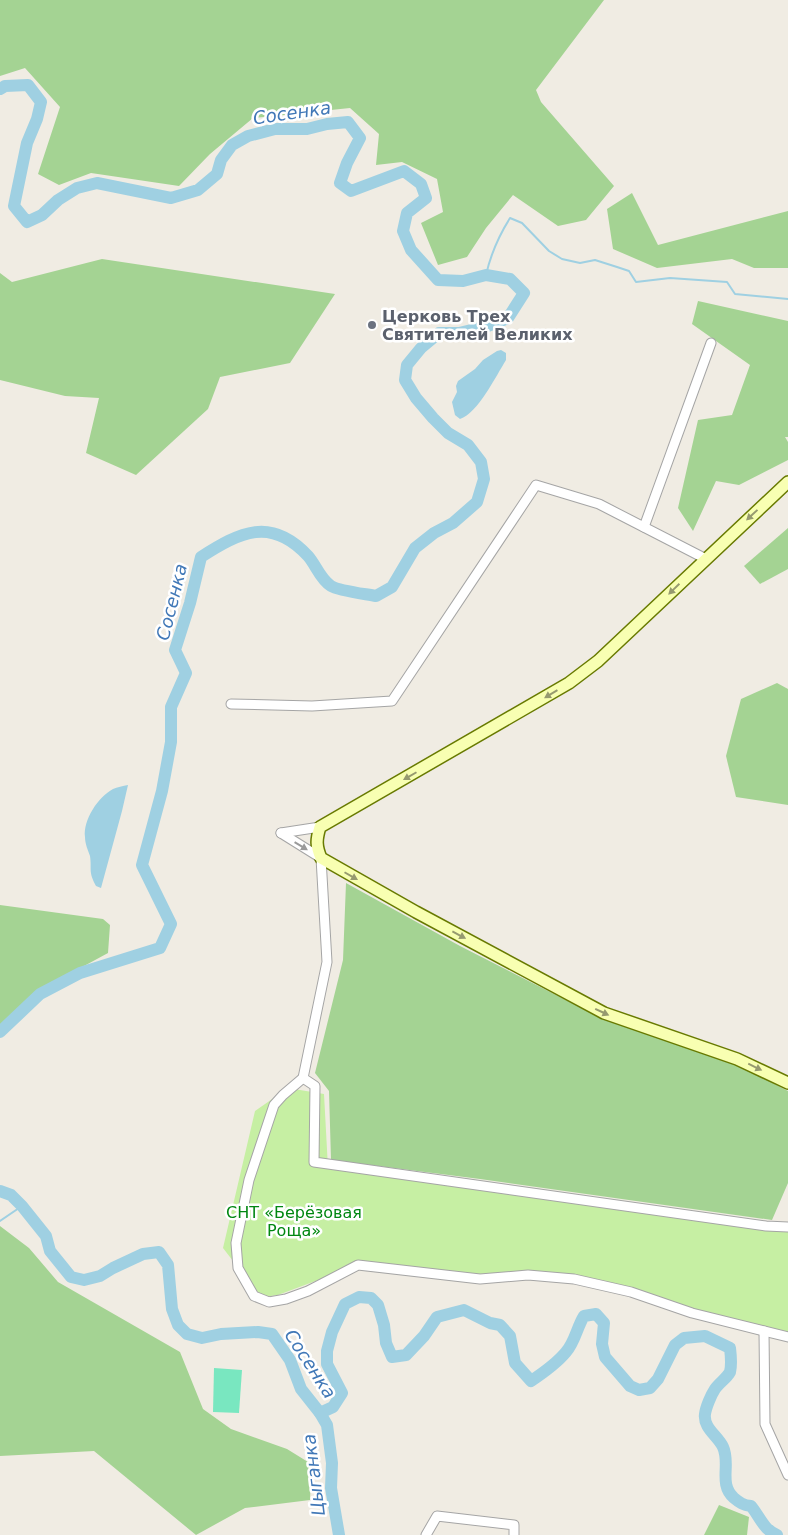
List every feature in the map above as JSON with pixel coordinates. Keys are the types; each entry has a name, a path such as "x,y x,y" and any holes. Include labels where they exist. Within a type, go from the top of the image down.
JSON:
{"street":[{"path":"644,527 711,343"},
{"path":"788,482 598,661 569,683 320,827 281,834 416,912 604,1013 737,1059 788,1083"},
{"path":"231,704 312,706 392,701 536,484 599,504 706,559"},
{"path":"320,827 316,838 316,847 321,858 327,962 303,1078 283,1094 274,1105 249,1180 236,1243 238,1268 254,1296 269,1302 286,1299 308,1291 358,1265 480,1279 528,1275 574,1279 631,1292 692,1312 788,1337"},
{"path":"303,1078 315,1086 314,1162 766,1226 788,1227"},
{"path":"764,1331 765,1424 788,1475"},
{"path":"426,1535 437,1516 514,1525 514,1535"}],"green space":[{"path":"0,0 604,0 536,90 541,102 614,186 586,220 558,226 513,195 486,228 467,257 438,265 421,223 443,212 437,179 402,162 376,165 379,134 350,108 253,118 210,154 179,186 91,173 59,185 38,174 60,107 25,68 0,76"},
{"path":"632,193 658,245 788,211 788,268 754,268 732,259 657,268 613,249 607,209"},
{"path":"102,259 335,294 290,363 220,377 208,409 136,475 86,453 99,398 65,396 0,380 0,273 12,282"},
{"path":"698,301 788,321 788,437 785,437 788,442 788,460 739,485 716,481 693,531 678,508 698,420 732,415 750,365 692,324"},
{"path":"788,528 788,569 760,584 744,566"},
{"path":"777,683 788,689 788,805 736,797 726,756 741,699"},
{"path":"346,883 460,946 603,1019 740,1066 788,1091 788,1183 772,1220 331,1160 329,1091 315,1073 343,960"},
{"path":"0,905 103,919 110,925 108,953 38,991 0,1028"},
{"name":"СНТ «Берёзовая Роща»","path":"288,1088 324,1094 328,1168 788,1229 788,1334 767,1327 552,1275 479,1278 357,1260 345,1270 278,1295 263,1297 223,1248 255,1111"},
{"path":"0,1226 29,1248 58,1282 180,1352 203,1409 231,1429 287,1449 308,1462 311,1476 310,1500 245,1508 196,1535 94,1451 0,1456"},
{"path":"214,1368 242,1370 239,1413 213,1412"},
{"path":"719,1505 749,1517 747,1535 704,1535"}],"water":[{"path":"501,350 506,353 506,360 492,384 473,410 460,419 455,415 452,402 457,392 456,386 458,381 475,369 483,360"},
{"path":"128,785 101,888 96,886 91,874 90,856 85,840 86,823 102,797 113,789"}],"waterway":[{"name":"Сосенка","path":"0,89 5,86 28,85 41,102 37,119 27,143 14,206 27,222 42,215 58,200 77,188 97,183 171,198 198,190 217,174 221,160 232,145 248,136 275,129 307,129 327,124 348,122 360,138 347,163 340,183 351,191 404,171 421,184 426,198 407,213 403,231 411,250 438,280 463,281 486,275 510,279 524,293 508,318 488,326 459,333 439,333 421,348 407,365 405,380 416,398 448,433 468,445 481,462 484,479 477,502 453,523 434,533 415,548 392,587 376,596 335,588 324,580 308,556 294,544 281,536 268,532 242,535 201,557 190,603 175,650 186,673 171,707 171,742 162,791 142,865 171,924 160,948 80,973 40,994 0,1032"},
{"path":"486,275 495,245 510,218 522,223 549,251 562,259 580,263 595,260 629,271 636,282 670,278 727,282 735,294 788,299"},
{"name":"Сосенка","path":"0,1191 11,1195 22,1206 46,1236 50,1251 71,1277 84,1280 100,1276 143,1254 159,1252 168,1265 172,1309 178,1325 187,1334 202,1338 221,1334 258,1332 272,1334 290,1360 301,1389 320,1413 333,1407 342,1393 327,1364 327,1351 332,1332 345,1304 359,1297 371,1298 378,1305 384,1325 386,1343 392,1357 406,1355 424,1336 437,1317 464,1310 490,1323 500,1325 510,1336 515,1363 531,1381 554,1364 566,1352 572,1344 584,1316 596,1314 604,1323 602,1344 605,1357 630,1386 639,1390 650,1388 658,1379 675,1345 684,1338 705,1336 730,1348 730,1372 713,1392 705,1414 706,1424 721,1443 725,1453 727,1487 734,1498 742,1504 751,1506 765,1526 777,1535"},
{"path":"0,1221 22,1206"},
{"name":"Цыганка","path":"320,1413 327,1425 332,1463 331,1488 339,1535"}],"place":[{"name":"Церковь Трех Святителей Великих","path":"372,325"}]}
